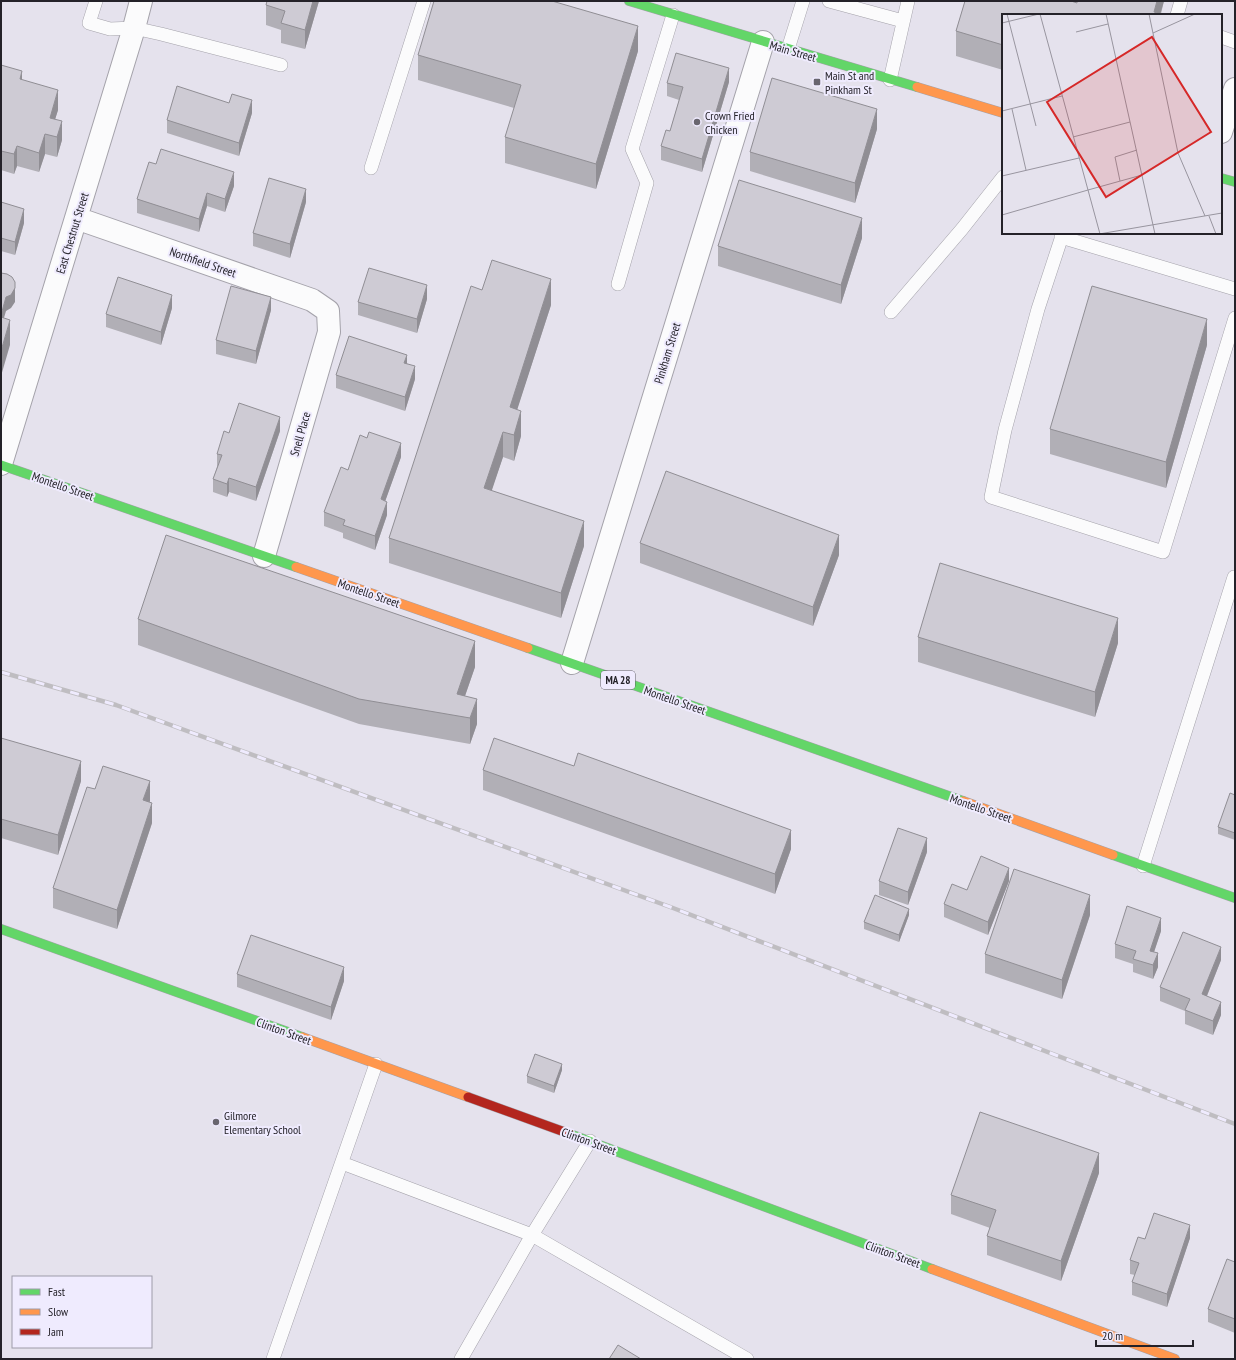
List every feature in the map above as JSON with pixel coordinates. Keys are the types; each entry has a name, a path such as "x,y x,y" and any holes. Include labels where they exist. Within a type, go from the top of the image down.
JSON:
{"main road":[{"name":"Main Street","path":"629,1 788,50 1002,113"},
{"path":"1222,178 1235,182"},
{"name":"Montello Street","path":"1,464 572,663 1235,898"},
{"name":"Clinton Street","path":"1,929 590,1141 1175,1359"}],"street":[{"name":"East Chestnut Street","path":"1,464 141,1"},
{"name":"Pinkham Street","path":"572,663 762,42"},
{"path":"1222,129 1235,89"},
{"name":"Northfield Street","path":"76,218 312,300 328,311"},
{"name":"Snell Place","path":"264,556 329,332 328,311"}],"lane":[{"path":"96,1 89,23 110,29 134,28 281,65"},
{"path":"371,168 424,1"},
{"path":"788,50 803,1"},
{"path":"828,1 903,21"},
{"path":"890,80 908,1"},
{"path":"1177,14 1181,1"},
{"path":"618,284 647,183 632,149 673,15"},
{"path":"1222,37 1235,42"},
{"path":"891,312 962,229 1002,178"},
{"path":"1235,289 1062,235 1038,309 1007,423 992,498 1163,552 1235,318"},
{"path":"1143,866 1235,576"},
{"path":"273,1359 376,1064"},
{"path":"461,1359 532,1235 590,1141"},
{"path":"342,1163 532,1235 747,1359"}],"building":[{"path":"267,1 313,1 305,30 281,23 285,11 266,5"},
{"path":"434,1 552,1 638,26 596,164 505,137 521,85 418,55"},
{"path":"965,1 1071,1 1077,3 1077,1 1157,1 1154,12 1161,14 1002,14 1002,45 956,31"},
{"name":"Crown Fried Chicken","path":"676,53 729,68 702,159 661,146 666,130 670,131 683,87 667,83"},
{"path":"1,65 22,71 20,79 58,90 50,118 62,121 57,137 45,134 39,153 17,146 14,154 1,151"},
{"path":"772,78 877,109 855,183 750,152"},
{"path":"177,86 229,103 232,94 252,100 239,143 167,120"},
{"path":"161,149 234,172 225,199 207,193 199,219 137,199 149,162 156,164"},
{"path":"269,178 306,189 290,244 253,233"},
{"path":"739,180 862,218 841,285 718,246"},
{"path":"1,202 24,209 15,242 1,238"},
{"path":"492,260 551,279 510,407 521,411 514,435 503,432 484,488 584,521 561,593 389,538 471,286 482,290"},
{"path":"369,268 427,285 417,319 358,302"},
{"path":"1,273 12,277 15,282 15,288 11,295 6,297 1,315"},
{"path":"118,277 172,295 161,332 106,314"},
{"path":"231,286 271,297 256,351 216,340"},
{"path":"1092,286 1207,319 1166,462 1050,429"},
{"path":"1,317 10,320 1,351"},
{"path":"349,336 407,355 404,363 415,366 405,397 336,375"},
{"path":"239,403 280,417 256,487 229,478 227,484 213,479 222,455 217,454 224,431 229,433"},
{"path":"369,432 401,443 381,499 387,502 375,536 343,525 345,520 324,512 341,467 348,470 360,435 367,438"},
{"path":"666,471 839,535 813,607 640,543"},
{"path":"166,535 475,641 457,694 477,699 470,718 359,699 138,619"},
{"path":"940,563 1118,618 1095,692 918,637"},
{"path":"1,738 81,761 58,835 1,819"},
{"path":"494,738 574,766 578,753 791,830 775,874 483,770"},
{"path":"103,766 150,781 143,800 152,803 117,910 53,888 87,787 95,789"},
{"path":"1230,793 1235,795 1235,833 1218,827"},
{"path":"898,828 927,838 908,892 879,881"},
{"path":"981,856 1009,868 988,922 944,904 952,884 967,890"},
{"path":"1014,869 1090,895 1062,980 985,954"},
{"path":"875,895 909,909 899,935 864,922"},
{"path":"1127,906 1161,918 1150,951 1158,953 1153,965 1133,959 1136,951 1115,944"},
{"path":"1183,932 1221,947 1202,994 1221,1002 1213,1021 1185,1010 1190,999 1160,987"},
{"path":"251,935 344,967 331,1007 237,974"},
{"path":"535,1054 562,1064 554,1086 527,1076"},
{"path":"980,1112 1099,1153 1061,1261 987,1236 996,1210 951,1195"},
{"path":"1154,1213 1190,1225 1167,1294 1132,1282 1139,1263 1130,1260 1138,1237 1145,1239"},
{"path":"1227,1259 1235,1262 1235,1319 1208,1309"},
{"path":"618,1345 641,1359 609,1359"}],"railway":[{"path":"1,672 116,705 673,908 1235,1124"}],"traffic: fast":[{"path":"629,1 917,87"},
{"path":"1222,178 1235,182"},
{"path":"1,465 296,567"},
{"path":"528,648 963,801"},
{"path":"1113,855 1235,898"},
{"path":"1,929 302,1037"},
{"path":"570,1134 932,1269"}],"traffic: slow":[{"path":"917,87 1002,113"},
{"path":"296,567 528,648"},
{"path":"963,801 1113,855"},
{"path":"302,1037 468,1097"},
{"path":"932,1269 1175,1359"}],"traffic: jam":[{"path":"468,1097 570,1134"}],"place":[{"name":"Main St and Pinkham St","path":"817,82"},
{"name":"Crown Fried Chicken","path":"697,122"},
{"name":"Gilmore Elementary School","path":"216,1122"}]}
